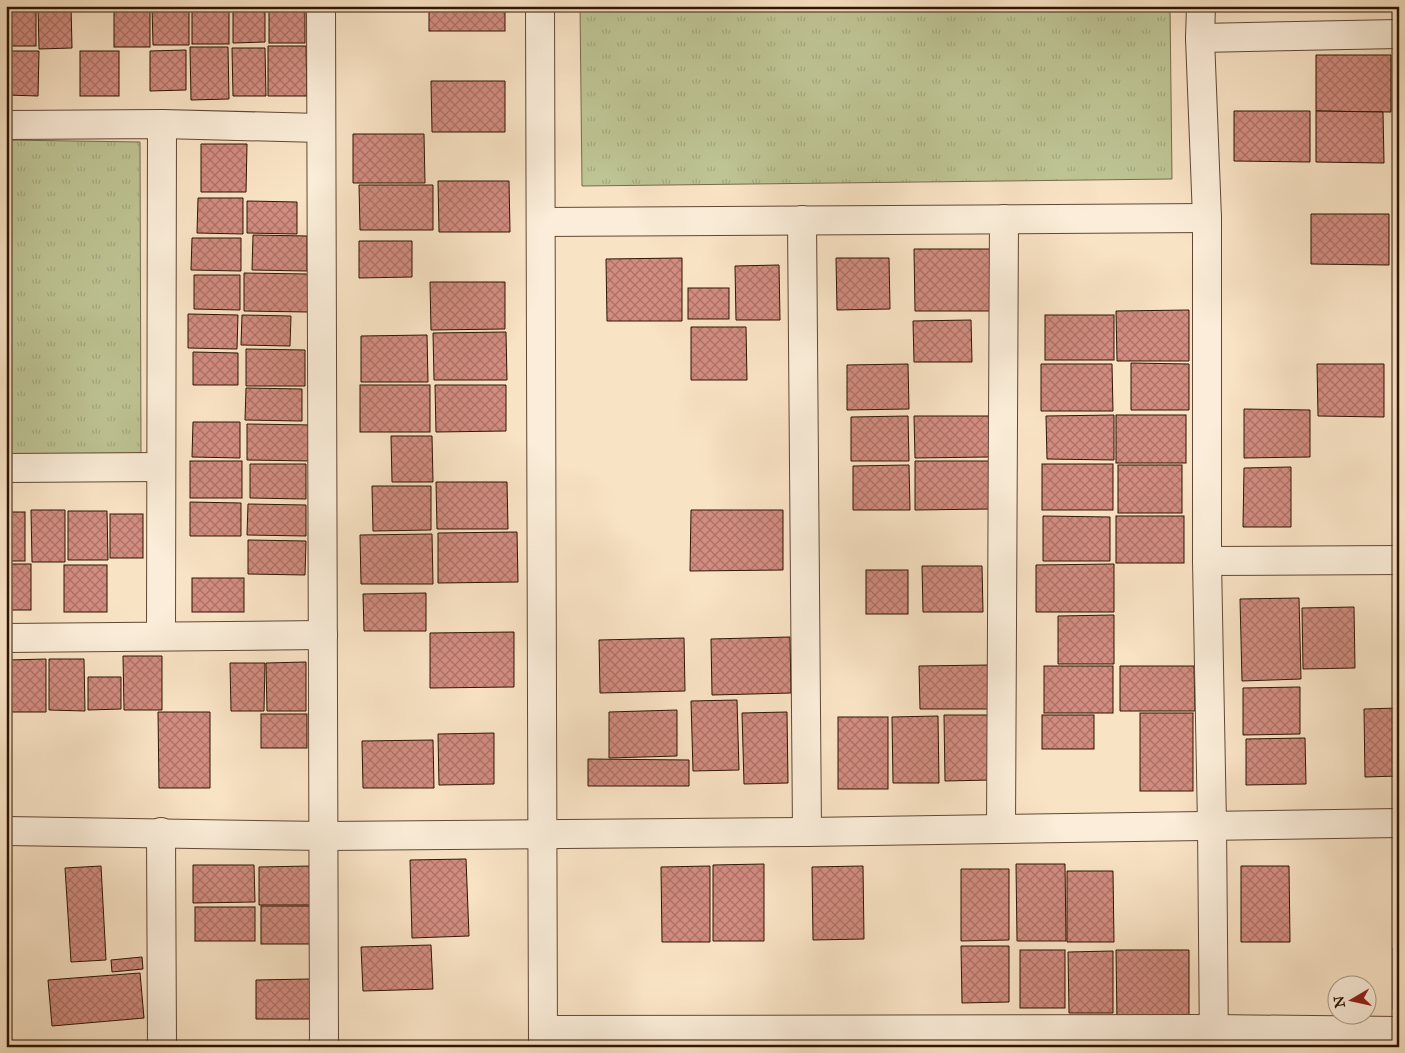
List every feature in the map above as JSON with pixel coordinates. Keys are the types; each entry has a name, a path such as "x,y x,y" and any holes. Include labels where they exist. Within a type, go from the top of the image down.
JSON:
{"street":[{"path":"321,6 324,1047"},
{"path":"540,6 543,1038 1214,1038 1399,1031"},
{"path":"1201,6 1200,38 1207,218 1207,561 1214,1038"},
{"path":"1200,38 1399,34"},
{"path":"6,124 162,124 320,128"},
{"path":"161,636 162,124"},
{"path":"541,222 1207,218"},
{"path":"1001,828 1004,219"},
{"path":"802,220 807,832"},
{"path":"6,468 161,467"},
{"path":"1207,561 1399,560"},
{"path":"6,638 323,635"},
{"path":"6,831 324,836 807,832 1399,823"},
{"path":"161,832 162,1047"}],"green space":[{"path":"580,6 1170,6 1172,179 582,186"},
{"path":"6,140 140,142 141,457 6,456"}],"building":[{"path":"6,6 36,6 36,46 6,46"},
{"path":"38,6 71,6 72,48 39,49"},
{"path":"114,6 150,6 150,47 114,47"},
{"path":"152,6 189,6 189,45 153,45"},
{"path":"192,6 229,6 229,44 192,44"},
{"path":"233,6 265,6 265,42 233,43"},
{"path":"269,6 305,6 305,43 269,43"},
{"path":"429,6 505,6 505,31 429,31"},
{"path":"268,46 306,46 307,96 268,96"},
{"path":"190,47 228,47 229,99 191,100"},
{"path":"232,48 265,48 266,96 233,96"},
{"path":"186,50 186,90 150,91 150,51"},
{"path":"6,51 39,51 38,96 6,95"},
{"path":"80,51 119,51 119,96 80,96"},
{"path":"1316,55 1391,55 1391,112 1316,111"},
{"path":"431,81 505,81 505,132 432,132"},
{"path":"1234,111 1310,111 1310,162 1234,161"},
{"path":"1316,111 1383,112 1384,163 1316,162"},
{"path":"353,134 424,134 425,183 353,183"},
{"path":"201,144 247,144 246,192 201,192"},
{"path":"438,181 509,181 510,232 439,232"},
{"path":"359,185 433,185 433,230 360,230"},
{"path":"198,198 243,198 243,234 197,233"},
{"path":"247,201 297,202 297,234 247,233"},
{"path":"1311,214 1389,214 1389,265 1311,264"},
{"path":"253,235 307,236 307,271 252,270"},
{"path":"192,238 241,238 241,271 191,270"},
{"path":"359,241 412,241 412,277 359,278"},
{"path":"914,249 996,249 997,311 915,311"},
{"path":"682,258 682,321 607,321 606,259"},
{"path":"836,258 889,258 890,309 837,310"},
{"path":"779,265 780,320 736,320 735,266"},
{"path":"244,273 308,274 308,312 244,311"},
{"path":"194,275 240,275 240,310 194,309"},
{"path":"430,282 505,282 505,329 431,330"},
{"path":"688,288 729,288 729,319 688,319"},
{"path":"1189,310 1189,361 1117,361 1116,311"},
{"path":"188,314 238,315 237,349 188,348"},
{"path":"242,315 291,316 290,346 241,345"},
{"path":"1045,315 1114,315 1114,360 1045,360"},
{"path":"971,320 972,362 914,362 913,321"},
{"path":"691,327 746,327 747,380 691,380"},
{"path":"506,332 507,380 434,380 433,333"},
{"path":"427,335 428,382 361,382 361,336"},
{"path":"246,349 305,350 305,386 246,386"},
{"path":"193,352 238,353 238,385 193,385"},
{"path":"1131,363 1189,364 1189,410 1131,410"},
{"path":"908,364 909,409 847,410 847,365"},
{"path":"1041,364 1112,364 1113,411 1041,411"},
{"path":"1317,364 1384,364 1384,417 1318,416"},
{"path":"360,385 430,385 430,432 360,432"},
{"path":"435,385 506,385 506,431 436,432"},
{"path":"246,388 302,389 302,421 245,420"},
{"path":"1244,409 1310,410 1310,457 1244,458"},
{"path":"1114,415 1114,460 1047,459 1046,416"},
{"path":"1116,415 1186,415 1186,463 1116,463"},
{"path":"908,416 909,461 851,461 851,417"},
{"path":"914,416 989,416 989,457 915,458"},
{"path":"193,422 240,422 240,458 192,457"},
{"path":"247,424 313,425 312,461 247,460"},
{"path":"391,436 432,436 433,482 392,482"},
{"path":"190,461 242,461 242,498 190,498"},
{"path":"915,461 990,461 990,509 915,510"},
{"path":"250,464 306,464 306,499 250,498"},
{"path":"1042,464 1113,464 1113,510 1042,510"},
{"path":"909,465 910,510 853,510 853,466"},
{"path":"1118,465 1182,465 1182,513 1118,513"},
{"path":"1291,467 1291,527 1243,527 1244,468"},
{"path":"436,482 507,482 508,529 437,529"},
{"path":"372,486 431,486 431,530 373,531"},
{"path":"190,502 241,503 241,536 190,536"},
{"path":"248,504 306,505 306,536 247,535"},
{"path":"31,510 65,510 65,562 32,562"},
{"path":"691,510 783,510 783,570 690,571"},
{"path":"68,511 107,511 108,560 68,560"},
{"path":"6,512 25,512 25,561 6,561"},
{"path":"110,514 143,514 143,558 110,558"},
{"path":"1043,516 1110,517 1110,561 1043,561"},
{"path":"1116,516 1184,516 1184,563 1116,563"},
{"path":"517,532 518,582 438,583 438,533"},
{"path":"432,534 433,584 361,584 360,535"},
{"path":"248,540 306,541 305,575 248,574"},
{"path":"6,564 31,564 31,610 6,610"},
{"path":"1114,564 1114,612 1036,612 1036,565"},
{"path":"64,565 107,565 107,612 64,612"},
{"path":"922,566 982,566 983,612 923,612"},
{"path":"866,570 908,570 908,614 866,614"},
{"path":"192,578 244,578 244,612 192,612"},
{"path":"426,593 426,631 364,631 363,594"},
{"path":"1299,598 1301,679 1242,681 1240,599"},
{"path":"1354,607 1355,668 1303,669 1302,608"},
{"path":"1114,615 1114,664 1058,664 1058,616"},
{"path":"514,632 514,687 430,688 430,633"},
{"path":"790,637 791,693 712,695 711,639"},
{"path":"684,638 685,691 600,693 599,640"},
{"path":"123,656 162,656 162,710 124,710"},
{"path":"46,659 46,712 9,712 9,660"},
{"path":"49,659 84,659 85,711 49,710"},
{"path":"306,662 306,711 267,711 266,663"},
{"path":"230,663 265,663 264,711 231,711"},
{"path":"989,665 990,709 920,709 919,666"},
{"path":"1044,666 1113,666 1113,713 1044,713"},
{"path":"1120,666 1194,666 1195,711 1120,711"},
{"path":"88,677 121,677 121,709 88,710"},
{"path":"1300,687 1300,734 1243,735 1243,688"},
{"path":"737,700 739,770 693,771 691,701"},
{"path":"1399,708 1399,776 1365,777 1364,709"},
{"path":"677,710 677,756 609,758 609,712"},
{"path":"158,712 210,712 210,788 159,788"},
{"path":"787,712 788,783 744,784 742,713"},
{"path":"1140,713 1193,713 1193,791 1140,791"},
{"path":"261,714 307,714 307,748 261,748"},
{"path":"944,715 990,715 991,780 945,781"},
{"path":"1042,715 1094,715 1094,749 1042,749"},
{"path":"938,716 939,783 893,783 892,717"},
{"path":"838,717 888,717 888,789 838,789"},
{"path":"494,733 494,784 439,785 438,734"},
{"path":"1305,738 1306,784 1246,785 1246,739"},
{"path":"433,740 434,788 363,788 362,741"},
{"path":"588,759 689,760 689,786 588,786"},
{"path":"466,859 469,936 412,938 410,860"},
{"path":"764,864 764,941 713,941 713,865"},
{"path":"1016,864 1065,864 1066,941 1017,941"},
{"path":"193,865 254,865 255,902 193,903"},
{"path":"101,866 106,960 71,962 65,868"},
{"path":"311,866 311,905 259,905 259,867"},
{"path":"710,866 710,942 662,942 661,867"},
{"path":"863,866 864,939 813,940 812,867"},
{"path":"1241,866 1289,866 1290,942 1241,942"},
{"path":"961,869 1009,869 1009,940 961,941"},
{"path":"1067,871 1113,871 1114,942 1067,942"},
{"path":"261,906 311,906 311,944 261,944"},
{"path":"195,907 255,907 255,941 195,941"},
{"path":"431,945 433,989 363,991 361,947"},
{"path":"961,946 1009,946 1009,1002 962,1003"},
{"path":"1393,948 1399,948 1399,1009 1393,1009"},
{"path":"1020,950 1065,950 1065,1008 1020,1008"},
{"path":"1116,950 1189,950 1189,1021 1117,1021"},
{"path":"1113,951 1113,1013 1069,1013 1068,952"},
{"path":"142,957 143,969 112,972 111,960"},
{"path":"140,973 144,1018 52,1026 48,980"},
{"path":"311,979 312,1019 256,1019 256,980"},
{"path":"436,1042 505,1042 505,1047 436,1047"},
{"path":"429,1045 429,1047 360,1047"}]}
